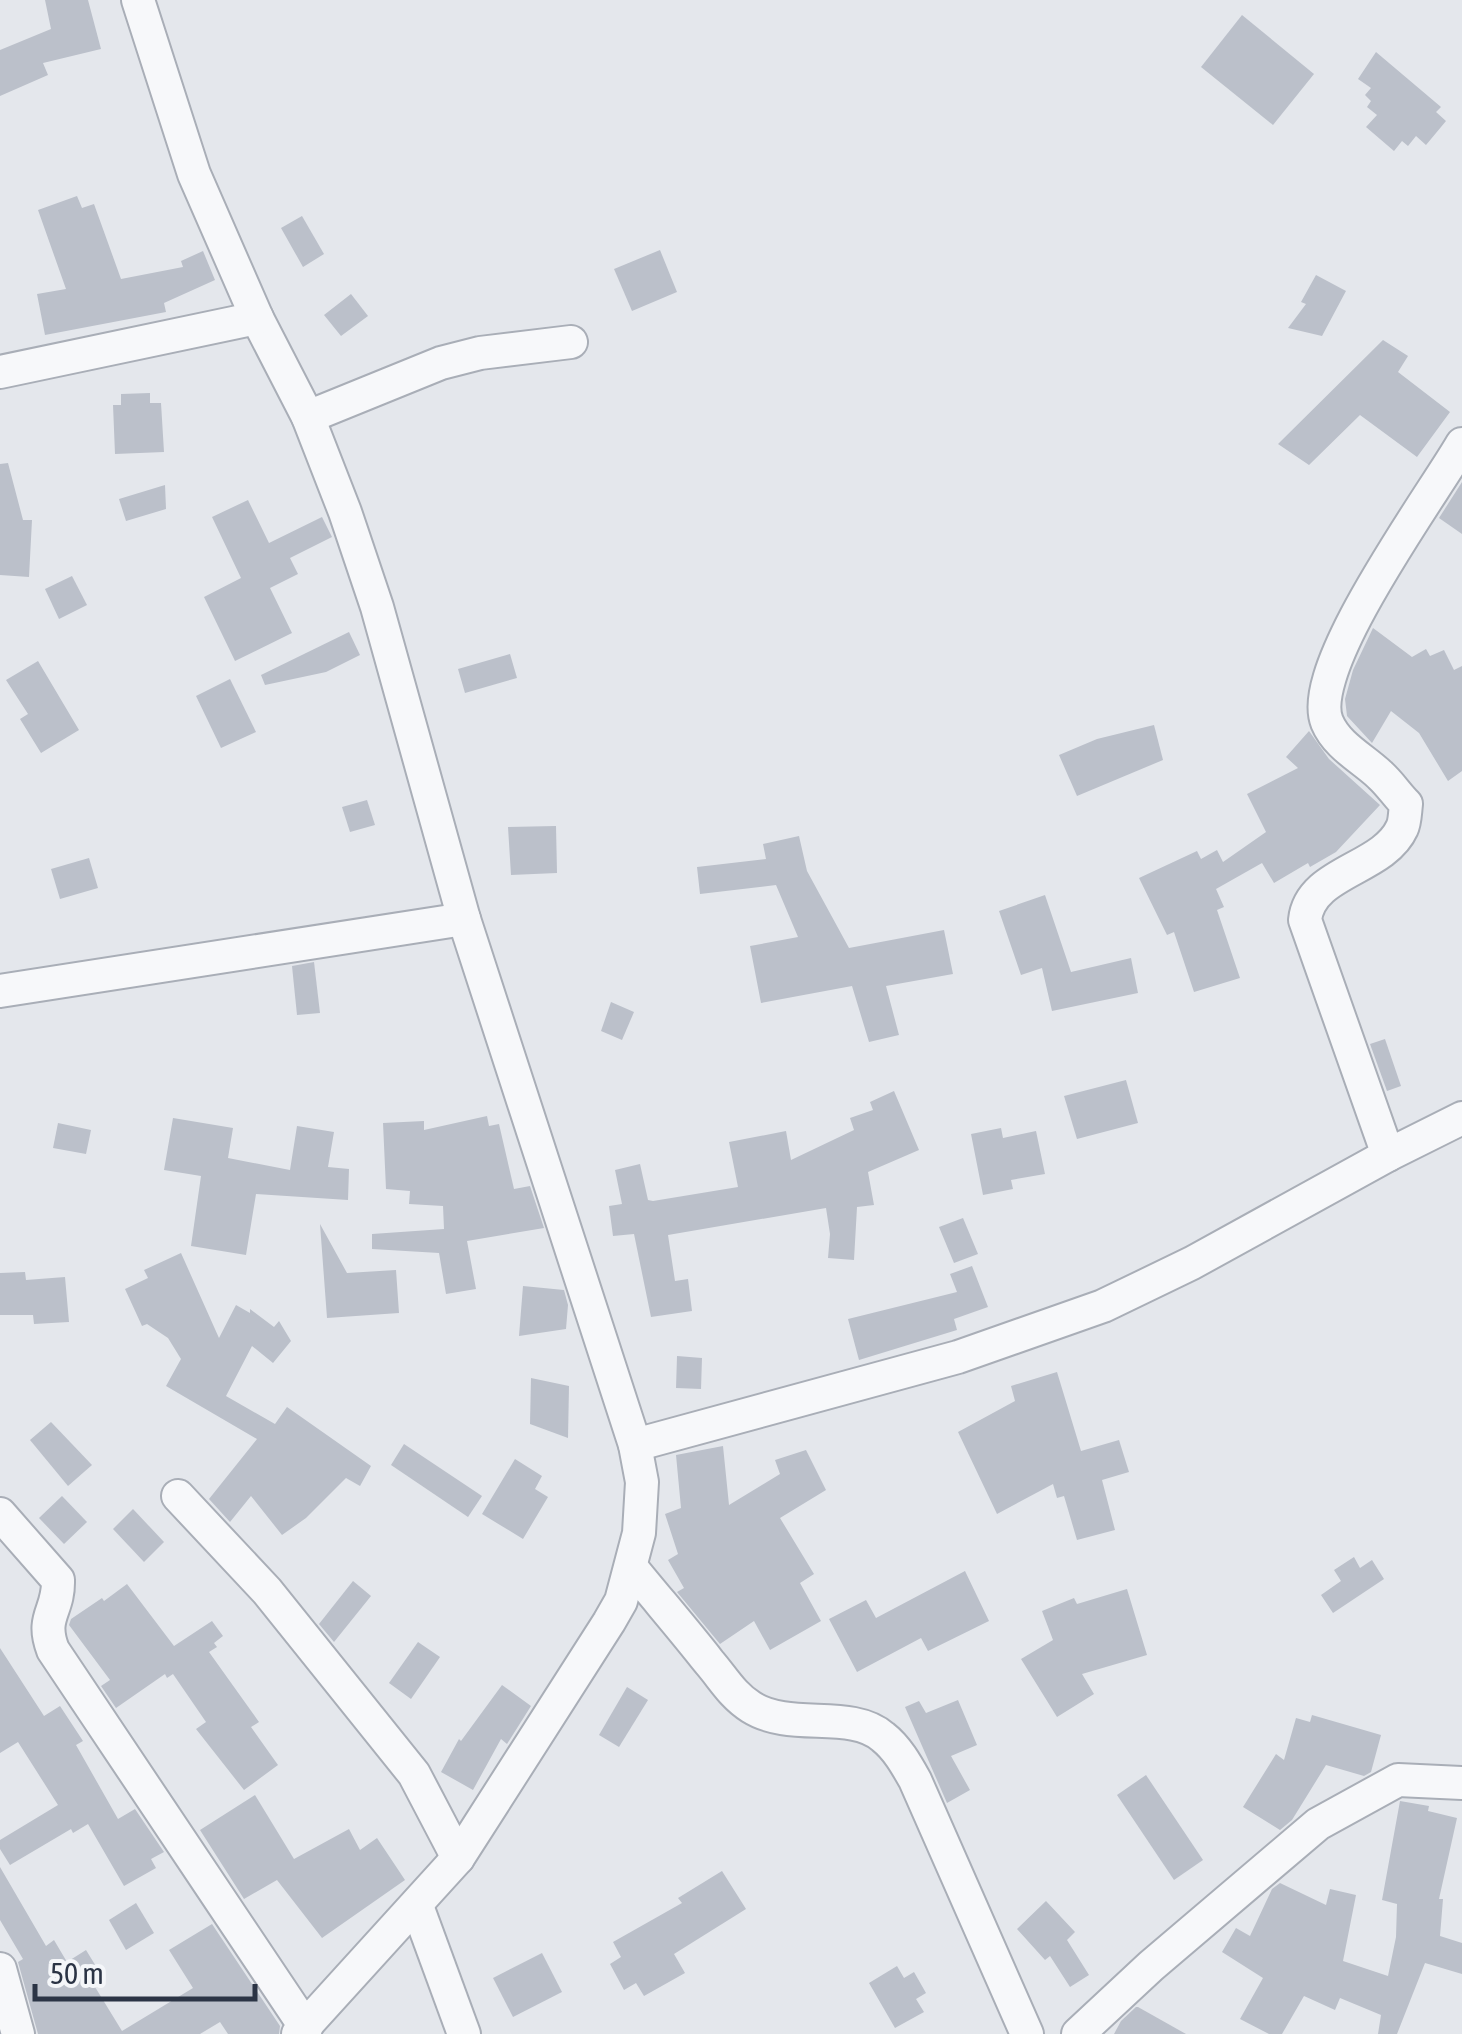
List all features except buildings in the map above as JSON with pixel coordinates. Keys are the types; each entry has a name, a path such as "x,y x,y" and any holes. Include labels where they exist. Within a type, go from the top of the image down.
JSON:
{"street":[{"path":"0,1514 58,1580 58,1594 46,1624 53,1650 302,2031 458,1858 596,1645 620,1601 642,1505 635,1445 464,919 377,607 308,417 258,318 194,174 138,0"},
{"path":"0,372 258,318"},
{"path":"308,417 441,363 480,352 571,342"},
{"path":"1388,1155 1304,920 1311,898 1390,845 1402,827 1406,804 1382,777 1336,739 1325,719 1323,697 1376,580 1462,444"},
{"path":"0,992 464,919"},
{"path":"635,1445 958,1357 1103,1306 1192,1264 1462,1118"},
{"path":"178,1496 267,1591 414,1774 458,1858"},
{"path":"630,1568 727,1687 754,1709 768,1716 801,1722 870,1728 900,1755 915,1780 1026,2034"},
{"path":"1078,2034 1318,1824 1398,1780 1462,1782"},
{"path":"418,1906 464,2034"},
{"path":"0,1969 18,2034"}]}
